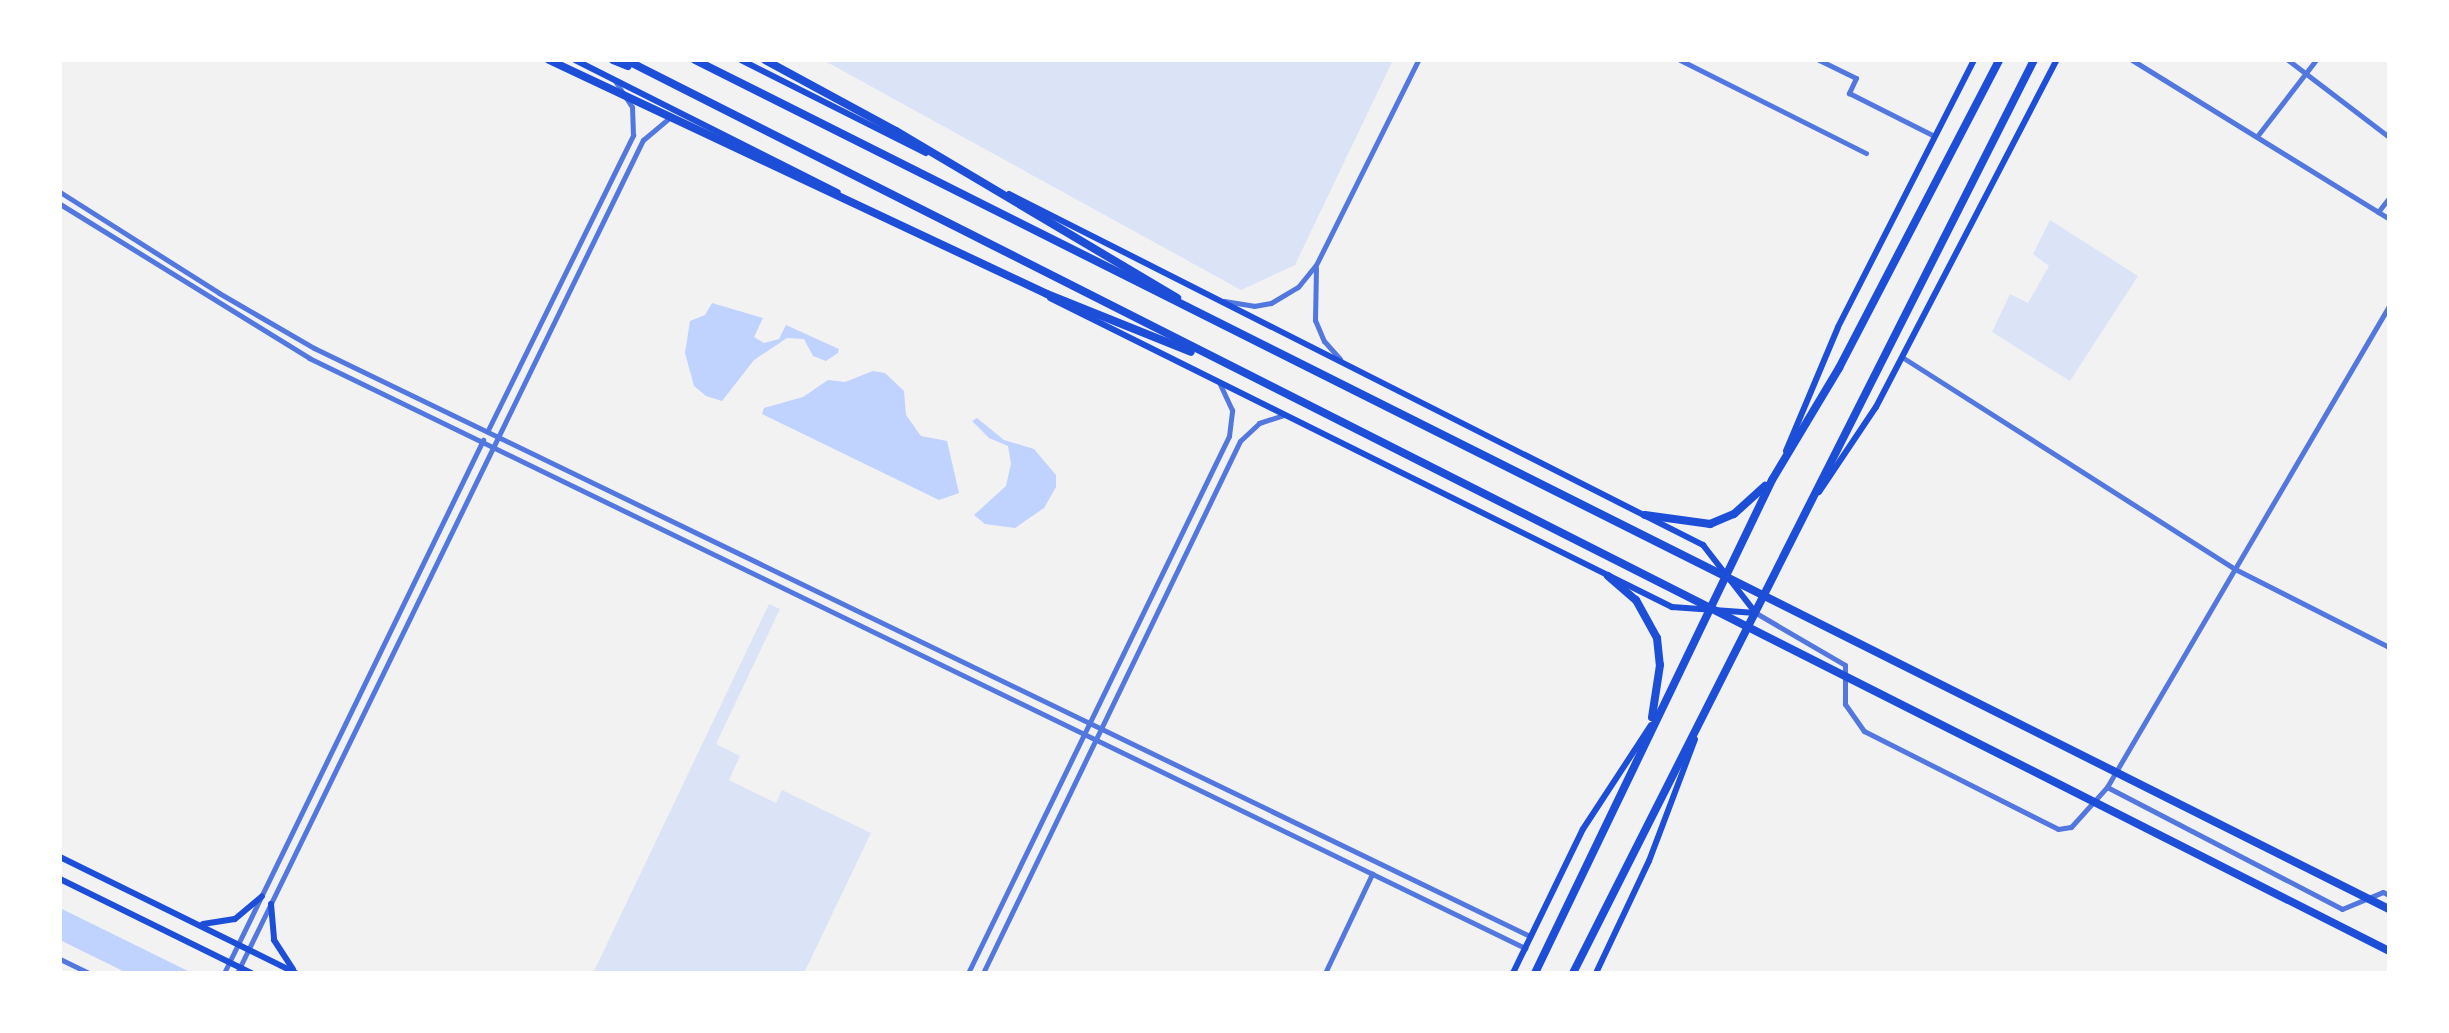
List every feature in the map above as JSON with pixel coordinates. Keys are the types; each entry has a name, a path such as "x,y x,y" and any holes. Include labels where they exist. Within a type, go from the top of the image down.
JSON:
{"main road":[{"path":"549,60 1047,294 1242,374"},
{"path":"576,60 1678,609 1756,613"},
{"path":"613,60 670,82"},
{"path":"626,60 2389,951"},
{"path":"694,60 2389,909"},
{"path":"741,60 1703,545 1756,613"},
{"path":"765,60 896,131 1237,334"},
{"path":"1535,973 1650,725 1785,454 1838,327 1974,60"},
{"path":"1785,454 1838,368 1999,60"},
{"path":"1573,973 2034,60"},
{"path":"1810,506 1876,407 2057,60"},
{"path":"1645,515 1710,524 1734,514 1772,480"},
{"path":"1513,973 1594,811 1650,725 1660,666 1658,638 1636,600 1608,576"},
{"path":"1599,972 1649,861 1698,728"},
{"path":"60,857 297,973"},
{"path":"60,880 250,973"},
{"path":"193,922 209,925 235,919 262,896"},
{"path":"271,904 274,940 297,973"}],"street":[{"path":"1220,300 1254,306 1270,304 1298,286 1316,265 1418,60"},
{"path":"1680,60 1866,153"},
{"path":"1820,60 1856,78 1849,93 1934,136"},
{"path":"2132,60 2258,134 2389,219"},
{"path":"2288,60 2389,137"},
{"path":"2258,134 2316,60"},
{"path":"224,973 633,135 632,107 612,78"},
{"path":"239,970 642,140 660,121 688,116"},
{"path":"60,192 263,320 1530,936"},
{"path":"2378,212 2389,198"},
{"path":"60,204 309,358 1524,948"},
{"path":"1316,265 1315,320 1330,350 1347,364"},
{"path":"1756,613 1845,664 1846,704 1864,731 2058,829 2071,828 2106,788 2389,306"},
{"path":"1902,358 2235,569 2389,647"},
{"path":"968,973 1229,436 1232,410 1220,384"},
{"path":"984,973 1240,442 1258,423 1284,415"},
{"path":"2106,788 2342,909 2383,892 2389,895"},
{"path":"1324,973 1372,874"},
{"path":"60,959 89,973"}],"shaded area":[{"path":"823,60 1393,60 1295,265 1241,290"},
{"path":"2050,220 2138,276 2070,381 1992,332 2010,294 2028,303 2049,266 2033,254"},
{"path":"769,604 780,609 716,744 740,756 729,780 776,803 782,790 871,833 805,971 593,973"}],"water":[{"path":"712,303 763,318 754,337 764,343 779,339 786,325 839,349 838,353 826,361 813,356 804,339 787,338 754,360 722,401 706,396 694,386 685,353 690,321 705,315"},
{"path":"873,371 885,373 904,391 906,415 921,436 947,441 959,493 939,500 762,414 764,408 803,397 828,380 845,382"},
{"path":"977,418 1004,440 1034,449 1056,475 1056,487 1044,508 1015,528 985,524 974,515 1006,486 1011,464 1008,446 989,438 972,421"},
{"path":"60,908 192,973 127,973 60,940"}]}
